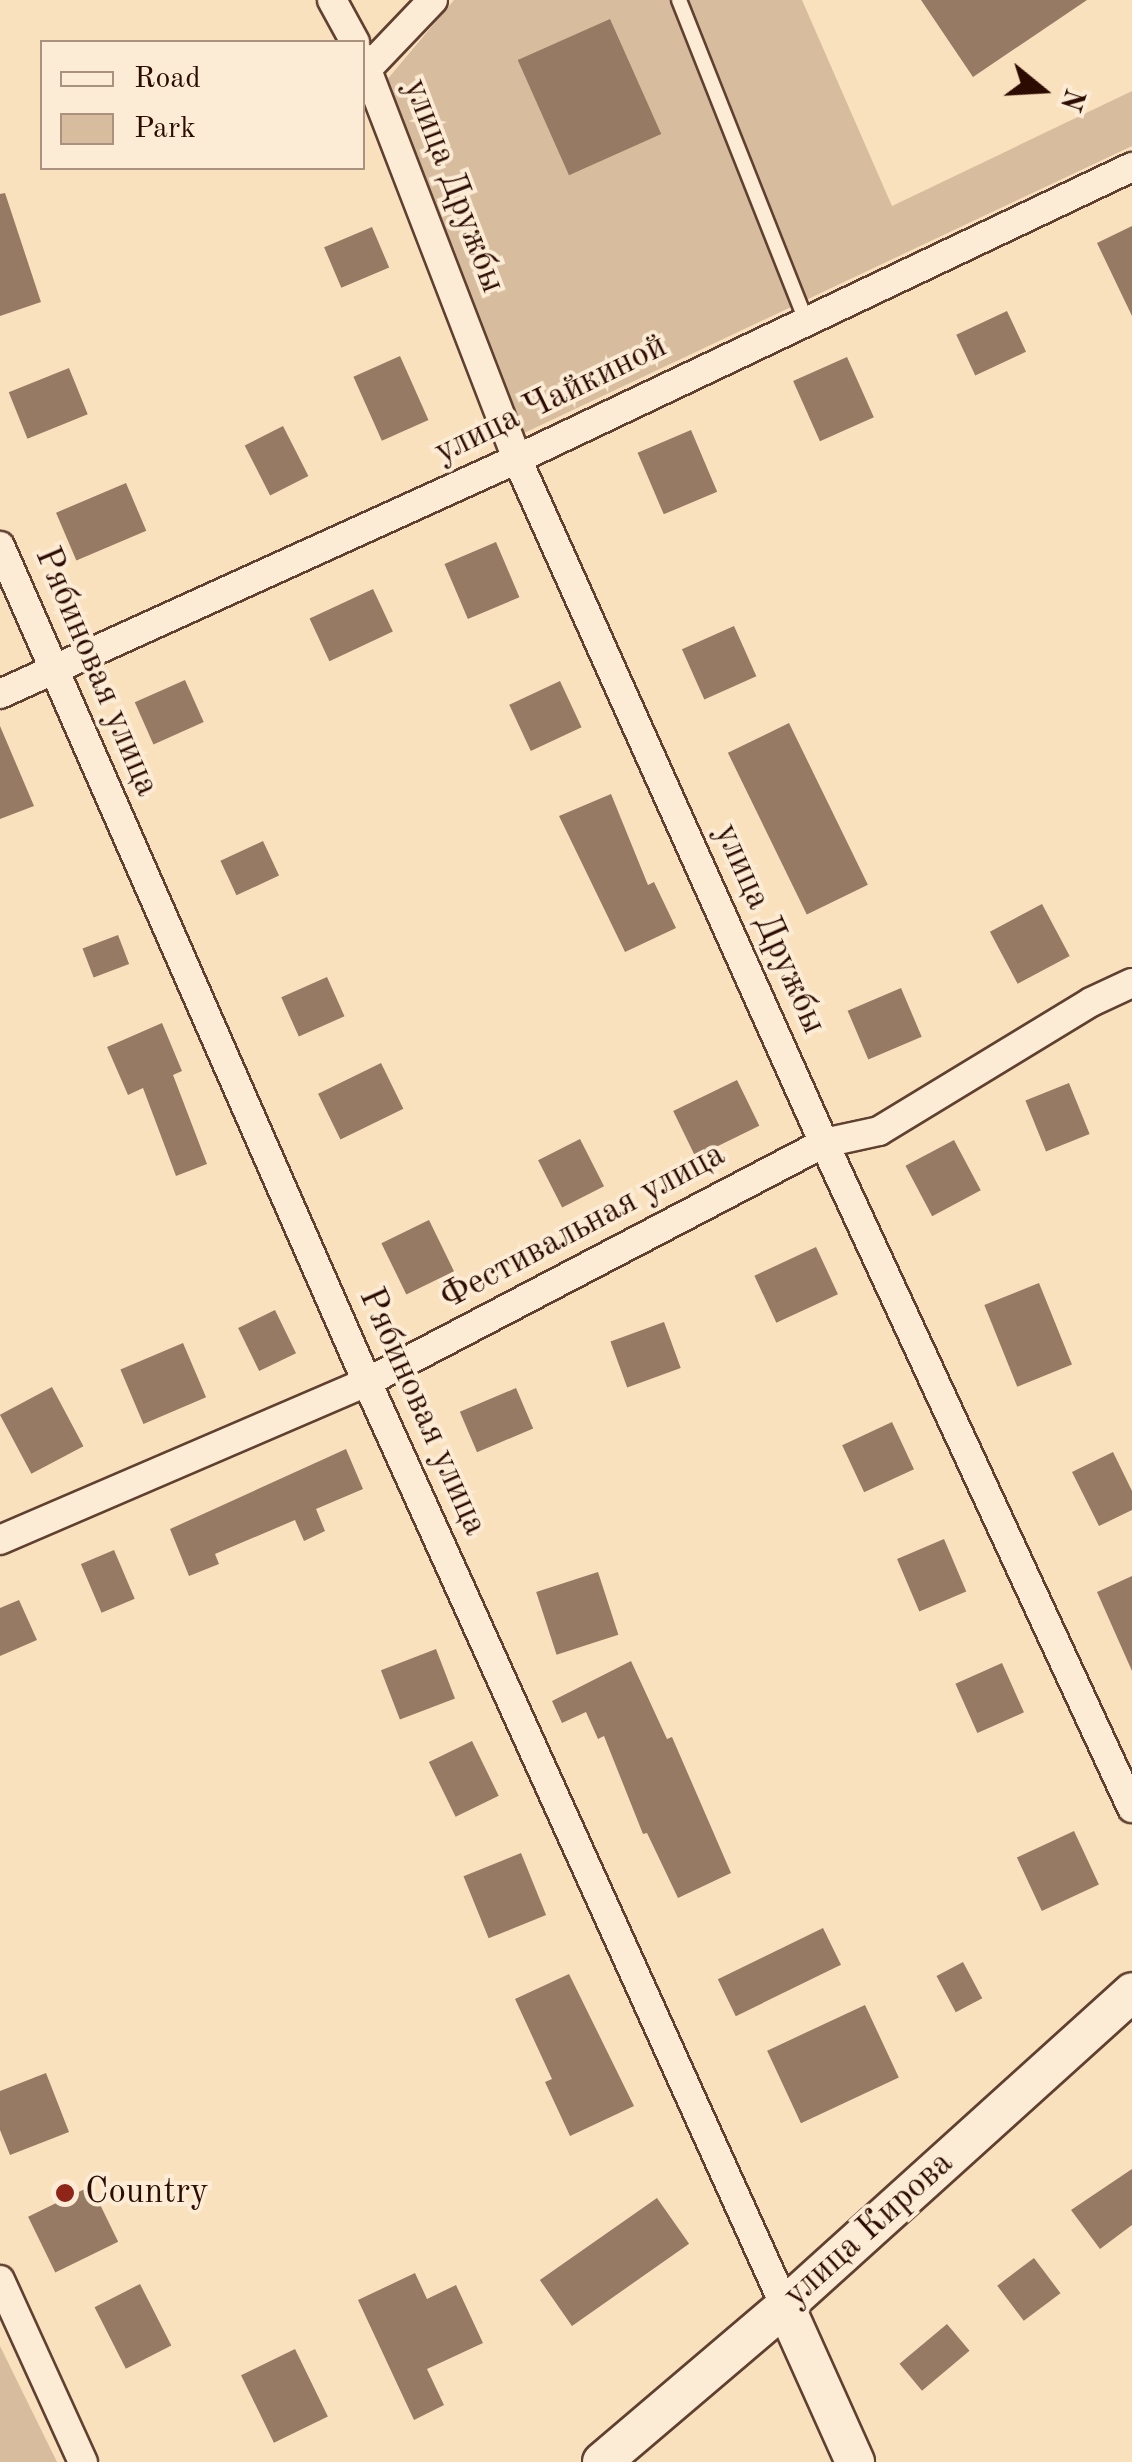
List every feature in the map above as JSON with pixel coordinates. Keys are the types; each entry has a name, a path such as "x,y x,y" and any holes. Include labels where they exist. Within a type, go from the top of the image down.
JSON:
{"main road":[{"name":"улица Кирова","path":"602,2462 785,2306 1132,1992"},
{"path":"785,2306 856,2462"}],"street":[{"path":"332,0 353,40"},
{"name":"улица Дружбы","path":"433,0 366,63 517,459 824,1143 1132,1808"},
{"name":"улица Чайкиной","path":"0,694 517,459 1132,166"},
{"name":"Рябиновая улица","path":"0,546 367,1382 785,2306"},
{"name":"Фестивальная улица","path":"0,1540 367,1382 824,1143 879,1132 1092,1002 1132,982"},
{"path":"0,2280 83,2462"}],"lane":[{"path":"679,0 805,319"}],"green space":[{"path":"454,0 802,0 892,206 1132,91 1132,146 522,434 385,82"},
{"path":"0,2346 57,2462 0,2462"}],"building":[{"path":"921,0 1087,0 973,77"},
{"path":"610,19 661,134 569,175 518,60"},
{"path":"5,193 41,302 0,316 0,194"},
{"path":"1132,226 1132,316 1097,243"},
{"path":"372,227 389,268 341,288 324,247"},
{"path":"1007,311 1026,352 975,375 956,335"},
{"path":"400,356 428,420 382,441 353,377"},
{"path":"847,357 874,417 820,441 793,381"},
{"path":"69,368 88,414 27,439 9,392"},
{"path":"283,426 308,476 270,495 245,446"},
{"path":"691,430 717,492 664,514 638,453"},
{"path":"126,483 146,531 76,561 56,513"},
{"path":"496,542 519,597 468,619 444,564"},
{"path":"373,589 393,632 329,661 310,619"},
{"path":"734,626 756,676 704,699 682,649"},
{"path":"185,680 204,722 153,744 135,702"},
{"path":"560,681 582,727 531,751 509,705"},
{"path":"789,723 868,885 807,915 728,753"},
{"path":"0,726 34,806 0,819"},
{"path":"611,794 648,885 654,882 676,928 625,952 559,816"},
{"path":"263,841 279,875 236,895 220,861"},
{"path":"1042,904 1070,956 1018,984 990,932"},
{"path":"118,935 129,964 94,978 83,949"},
{"path":"327,977 344,1016 299,1037 281,997"},
{"path":"901,988 922,1037 868,1059 848,1011"},
{"path":"162,1023 182,1071 173,1075 207,1164 176,1176 143,1088 128,1095 107,1047"},
{"path":"381,1063 403,1109 340,1140 318,1094"},
{"path":"737,1080 759,1126 696,1157 673,1111"},
{"path":"1069,1083 1090,1134 1046,1152 1025,1101"},
{"path":"580,1139 604,1186 562,1208 538,1160"},
{"path":"954,1140 981,1190 932,1216 905,1166"},
{"path":"429,1220 454,1271 406,1294 381,1243"},
{"path":"816,1247 838,1294 776,1323 754,1276"},
{"path":"1039,1283 1072,1365 1017,1387 984,1305"},
{"path":"275,1310 296,1353 259,1371 238,1328"},
{"path":"664,1322 681,1368 627,1388 610,1341"},
{"path":"183,1343 206,1397 143,1424 120,1370"},
{"path":"52,1387 83,1446 31,1474 0,1415"},
{"path":"516,1388 533,1429 477,1452 460,1412"},
{"path":"892,1422 914,1469 864,1492 842,1445"},
{"path":"346,1449 363,1489 316,1509 325,1531 304,1541 295,1520 215,1554 219,1564 189,1576 170,1529"},
{"path":"1113,1452 1132,1491 1132,1510 1099,1526 1072,1472"},
{"path":"944,1539 966,1591 919,1611 897,1559"},
{"path":"114,1550 135,1599 102,1613 81,1564"},
{"path":"598,1572 618,1635 557,1655 536,1592"},
{"path":"1132,1576 1132,1671 1097,1592"},
{"path":"19,1600 37,1640 0,1656 0,1608"},
{"path":"436,1649 455,1698 400,1720 381,1670"},
{"path":"631,1661 667,1739 672,1737 731,1873 678,1898 647,1833 643,1834 604,1736 598,1739 586,1712 562,1723 552,1701"},
{"path":"1002,1663 1024,1712 977,1733 955,1684"},
{"path":"472,1741 499,1796 456,1817 429,1762"},
{"path":"1074,1831 1099,1884 1042,1911 1017,1858"},
{"path":"521,1853 546,1915 489,1938 464,1876"},
{"path":"823,1928 841,1965 736,2016 718,1979"},
{"path":"963,1962 982,1998 956,2012 937,1976"},
{"path":"569,1974 634,2106 570,2136 545,2082 552,2079 515,1999"},
{"path":"865,2005 899,2078 801,2123 767,2051"},
{"path":"46,2073 69,2132 10,2155 0,2130 0,2091"},
{"path":"1132,2169 1132,2225 1100,2249 1071,2210"},
{"path":"91,2186 118,2242 55,2272 28,2217"},
{"path":"657,2198 689,2244 572,2326 540,2280"},
{"path":"1034,2258 1060,2293 1024,2321 997,2286"},
{"path":"415,2273 427,2299 456,2285 483,2343 427,2369 444,2405 414,2420 358,2300"},
{"path":"140,2284 171,2345 126,2369 95,2307"},
{"path":"947,2324 969,2351 922,2391 900,2364"},
{"path":"295,2349 328,2416 274,2443 241,2375"}],"place":[{"name":"Country","path":"65,2193"}]}
